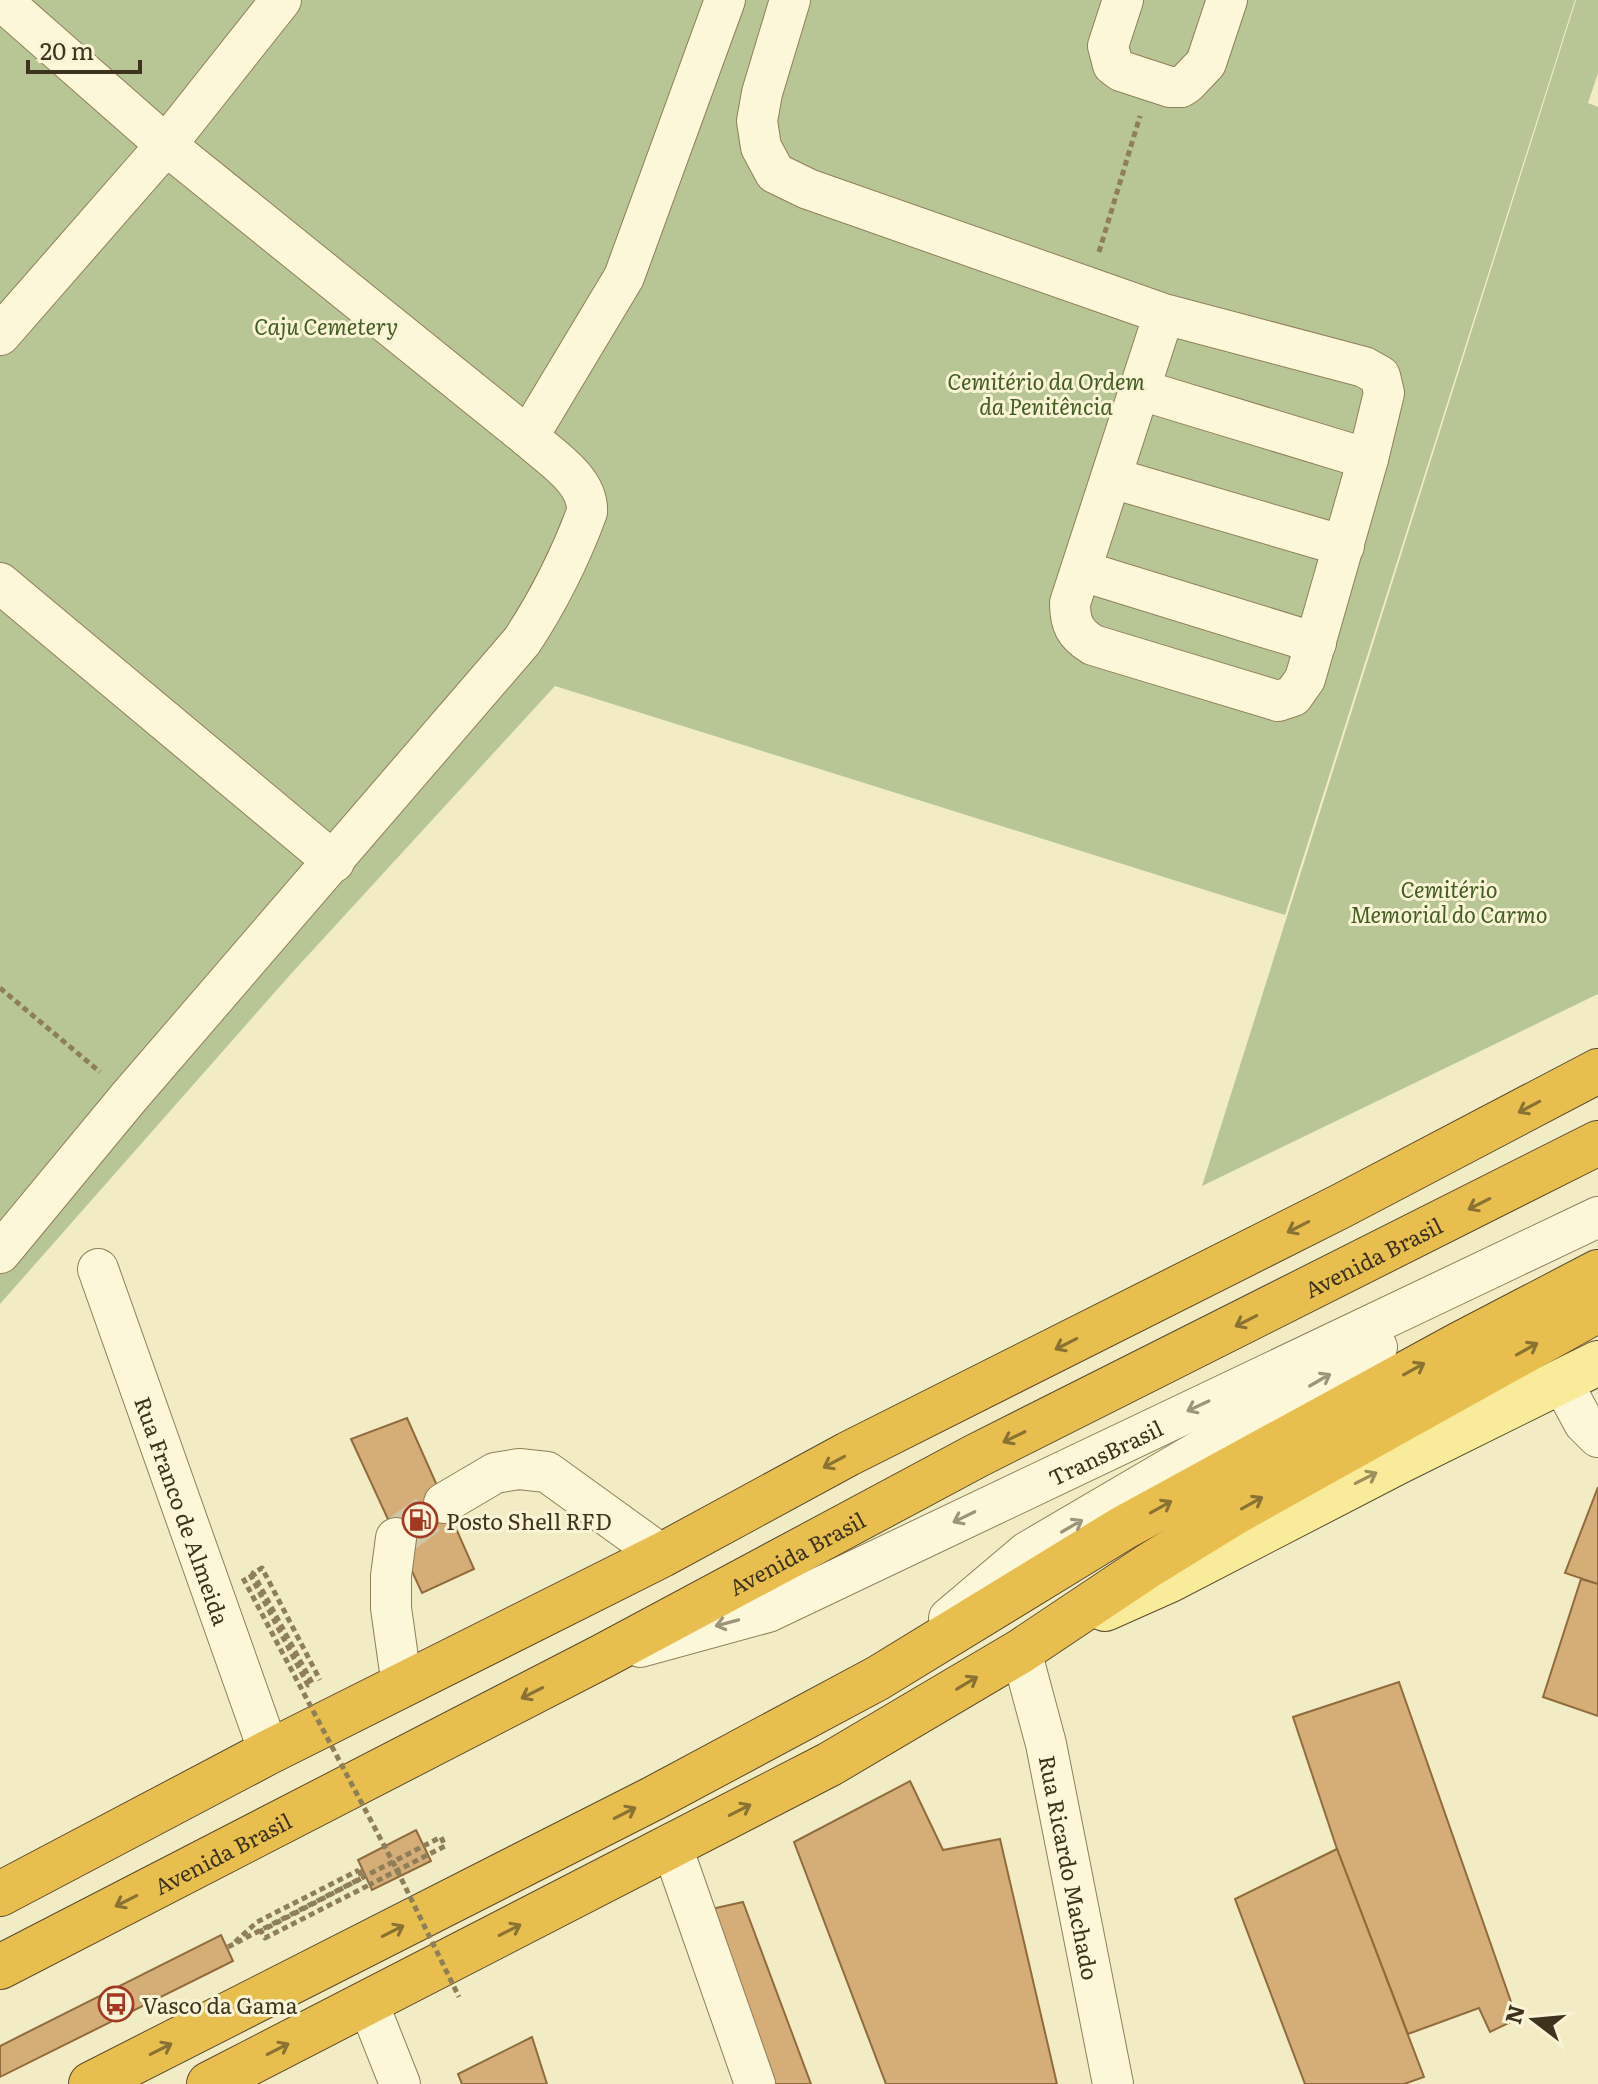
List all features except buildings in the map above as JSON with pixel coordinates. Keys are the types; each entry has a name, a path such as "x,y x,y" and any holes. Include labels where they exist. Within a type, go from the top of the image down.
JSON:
{"highway":[{"path":"0,1894 269,1752 662,1555 848,1454 1341,1206 1598,1071"},
{"name":"Avenida Brasil","path":"0,1967 601,1657 976,1456 1598,1143"},
{"path":"91,2084 654,1798 878,1678 1123,1528 1598,1272"},
{"path":"209,2084 830,1764 1033,1643 1234,1513 1598,1310"},
{"path":"0,1959 43,1943"}],"main road":[{"path":"1033,1643 1168,1581 1580,1372"}],"street":[{"path":"0,1253 129,1097 522,641 544,608 569,560 587,512 586,495 577,482 528,437 166,145 1,0"},
{"path":"0,335 166,145 281,0"},
{"path":"528,437 624,277 725,0"},
{"path":"790,0 762,93 757,121 761,147 775,173 808,189 1164,314 1364,367 1380,376 1384,393 1368,459 1305,679 1293,696 1278,701 1093,645 1079,637 1070,621 1070,603 1164,314"},
{"path":"1123,0 1108,46 1113,65 1121,71 1170,87 1181,87 1197,75 1206,63 1227,0"},
{"path":"1141,390 1368,459"},
{"path":"1112,478 1344,546"},
{"path":"1082,571 1316,643"},
{"path":"0,583 334,862"},
{"name":"TransBrasil","path":"601,1657 768,1612 1598,1217"},
{"name":"TransBrasil","path":"878,1678 1027,1552 1598,1217"},
{"name":"Rua Franco de Almeida","path":"98,1269 269,1752"},
{"path":"1580,1372 1584,1423 1598,1437"},
{"path":"444,1503 495,1473 519,1469 547,1472 662,1555"},
{"path":"396,1538 391,1608 402,1686"},
{"name":"Rua Ricardo Machado","path":"1033,1643 1046,1744 1113,2084"},
{"path":"671,1844 755,2084"},
{"path":"368,2003 400,2084"}],"path":[{"path":"1089,287 1151,81"},
{"path":"0,988 129,1097"},
{"path":"339,1717 262,1568 253,1573 312,1683 308,1685 250,1574 243,1578 397,1870 459,1997"},
{"path":"397,1870 265,1938 261,1931 362,1878 359,1870 257,1922 228,1947 441,1837 445,1846 397,1870"}],"green space":[{"path":"0,0 1575,0 1285,915 555,686 290,975 0,1304"},
{"name":"Cemitério Memorial do Carmo","path":"1576,0 1598,0 1598,73 1588,103 1598,107 1598,994 1202,1186"}],"tunnel":[{"path":"396,1538 444,1503"}],"place":[{"name":"Posto Shell RFD","path":"420,1520"},
{"name":"Vasco da Gama","path":"116,2004"}],"park label":[{"name":"Caju Cemetery","path":"326,325"},
{"name":"Cemitério da Ordem da Penitência","path":"1046,392"}]}
